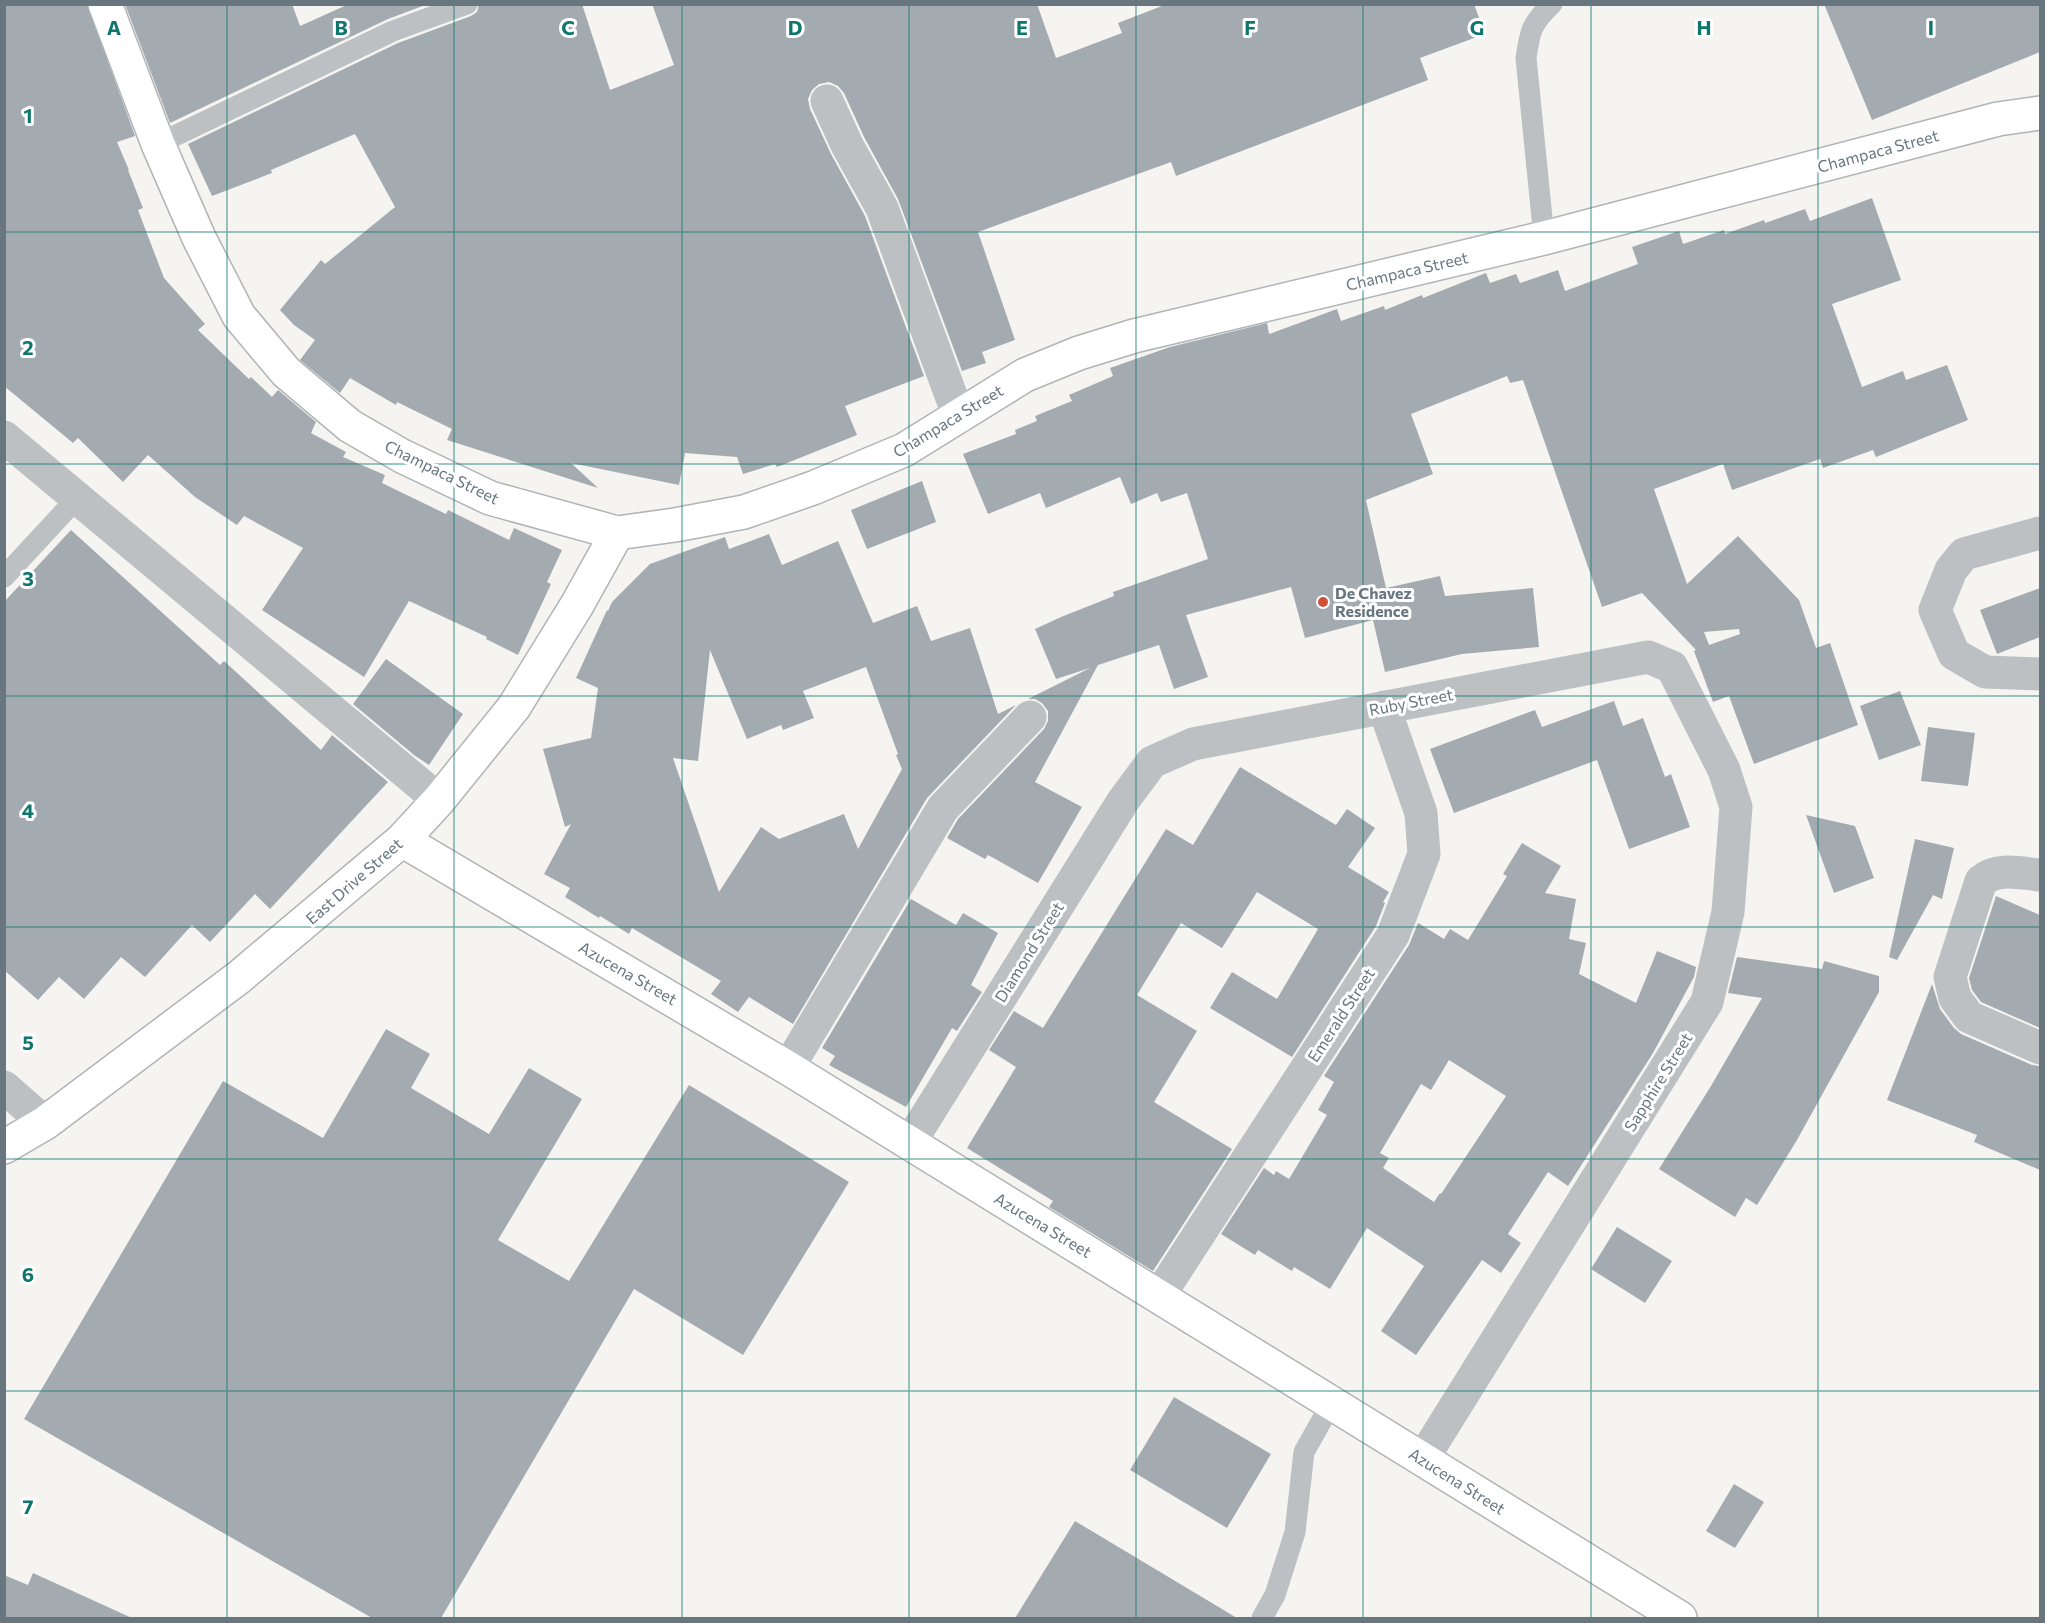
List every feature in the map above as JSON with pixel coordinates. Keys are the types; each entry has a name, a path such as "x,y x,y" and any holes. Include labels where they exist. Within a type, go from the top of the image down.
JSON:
{"street":[{"name":"Champaca Street","path":"105,4 158,144 199,238 239,316 286,372 350,426 402,456 490,498 616,533 744,512 813,488 904,450 1025,375 1079,353 1123,339 1544,238 1998,119 2040,113"},
{"path":"828,101 847,145 882,208 959,417"},
{"path":"4,437 439,800"},
{"name":"East Drive Street","path":"4,1147 45,1123 238,978 402,840 439,800 514,707 577,605 616,533"},
{"path":"2040,533 1964,554 1951,570 1935,610 1954,654 1985,672 2040,674"},
{"name":"Ruby Street","path":"1152,762 1193,744 1648,657 1672,667"},
{"name":"Sapphire Street","path":"1422,1460 1707,1002 1728,912 1736,807 1724,770 1672,667"},
{"name":"Emerald Street","path":"1159,1296 1393,935 1424,854 1421,813 1384,707"},
{"path":"788,1068 943,807 1030,717"},
{"name":"Diamond Street","path":"909,1144 1123,801 1152,762"},
{"name":"Azucena Street","path":"402,840 788,1068 1680,1618"},
{"path":"2040,875 2000,871 1989,874 1981,881 1950,977 1955,998 1969,1017 2040,1048"},
{"path":"4,1087 45,1123"}],"lane":[{"path":"158,144 393,31 467,4"},
{"path":"1544,238 1527,58 1531,29 1541,14 1552,4"},
{"path":"4,577 78,497"},
{"path":"1262,1618 1275,1595 1295,1532 1304,1452 1331,1404"}],"building":[{"path":"4,4 87,4 135,136 117,142 143,208 138,210 164,278 205,324 198,330 249,379 251,377 272,397 278,390 316,422 311,433 346,452 343,457 385,475 382,483 446,514 448,510 509,540 514,528 562,550 547,582 551,584 518,655 486,639 487,637 409,601 364,677 262,610 303,548 244,516 237,525 195,497 148,455 123,482 78,438 73,443 4,386"},
{"path":"125,4 292,4 300,26 349,4 428,4 388,19 170,123"},
{"path":"479,4 582,4 610,90 674,65 652,4 1037,4 1056,58 1122,33 1118,23 1167,4 1474,4 1485,34 1420,58 1428,80 1176,176 1171,162 978,232 1015,340 982,352 986,363 962,371 898,199 864,137 844,93 838,86 829,82 819,84 812,90 808,99 810,109 831,154 865,216 924,376 845,406 857,435 777,467 775,464 743,474 737,457 685,453 679,485 571,463 598,488 447,440 452,429 397,402 396,405 350,378 340,393 300,360 315,340 294,325 280,310 321,260 325,264 395,207 355,134 271,170 272,173 212,196 188,144 398,43 471,16 477,12"},
{"path":"1824,4 2040,4 2040,52 1872,120"},
{"path":"1872,198 1901,280 1832,304 1862,387 1903,371 1906,380 1947,365 1968,420 1876,457 1873,450 1823,468 1820,459 1732,490 1723,464 1654,489 1687,584 1738,536 1799,600 1816,648 1830,643 1858,725 1754,764 1729,696 1713,702 1694,651 1696,650 1642,593 1602,607 1523,380 1510,383 1507,376 1411,414 1433,474 1366,500 1386,588 1440,576 1445,596 1533,588 1539,647 1462,654 1385,672 1373,620 1305,638 1291,587 1186,615 1208,677 1174,689 1159,645 1098,665 1035,782 1082,807 1038,883 988,855 985,859 947,838 958,819 1044,729 1048,721 1048,711 1042,703 1035,699 1028,699 1090,668 1056,679 1035,629 1114,596 1113,592 1208,559 1187,493 1161,502 1157,493 1131,504 1120,477 1046,508 1040,493 988,514 963,454 1016,434 1015,430 1037,421 1035,416 1072,401 1069,395 1113,376 1110,368 1170,347 1267,323 1269,334 1337,309 1341,321 1384,306 1385,310 1422,295 1423,298 1486,273 1490,283 1516,274 1520,283 1558,270 1565,291 1638,264 1632,247 1679,231 1683,244 1724,230 1725,234 1764,220 1765,223 1805,209 1810,221","holes":["1739,629 1740,634 1709,645 1704,632"]},
{"path":"922,481 936,522 867,549 851,510"},
{"path":"71,530 220,665 224,661 321,750 332,735 388,782 270,909 255,894 210,942 192,925 145,977 121,957 84,999 59,977 38,1000 4,970 4,602"},
{"path":"769,534 782,565 838,541 873,623 917,606 931,641 970,628 998,714 1016,705 927,798 793,1024 749,997 738,1012 711,994 721,981 632,928 629,934 600,916 599,918 565,897 570,888 544,874 571,824 565,827 543,749 591,738 598,688 576,678 607,610 612,602 650,564 725,537 729,549","holes":["710,650 747,739 781,725 783,730 814,718 803,691 866,667 902,769 858,849 844,814 779,839 761,827 719,892 673,758 698,761"]},
{"path":"2040,588 2040,637 1997,654 1980,610"},
{"path":"386,659 463,714 429,765 353,704"},
{"path":"1900,691 1921,745 1879,760 1860,706"},
{"path":"1614,701 1623,726 1643,718 1665,777 1671,774 1690,827 1629,849 1597,760 1454,813 1430,749 1535,710 1542,727"},
{"path":"1928,727 1975,733 1968,786 1921,781"},
{"path":"1240,767 1336,825 1347,809 1375,828 1348,867 1389,892 1383,902 1385,903 1376,926 1292,1057 1210,1008 1232,972 1277,999 1318,929 1257,892 1222,948 1181,923 1137,995 1197,1031 1154,1102 1232,1149 1153,1271 1049,1207 1053,1201 967,1148 1016,1067 989,1050 1014,1011 1043,1028 1166,829 1193,845"},
{"path":"1806,815 1855,826 1874,878 1834,893"},
{"path":"1915,839 1954,848 1942,899 1933,895 1897,960 1889,957"},
{"path":"1522,843 1561,866 1545,893 1576,899 1569,939 1586,943 1579,974 1636,1003 1657,951 1696,967 1694,977 1653,1053 1568,1186 1548,1172 1508,1234 1521,1243 1501,1273 1482,1260 1416,1355 1381,1331 1424,1266 1367,1228 1330,1289 1294,1267 1292,1271 1258,1250 1255,1255 1221,1234 1264,1168 1274,1175 1276,1171 1289,1179 1327,1115 1318,1110 1334,1082 1324,1076 1409,945 1418,923 1444,939 1450,929 1468,940 1507,876 1503,874","holes":["1449,1060 1506,1096 1434,1202 1383,1168 1389,1158 1380,1153 1421,1084 1431,1090"]},
{"path":"1996,896 2040,915 2040,1028 1981,1002 1972,990 1969,978"},
{"path":"911,899 956,925 963,913 998,933 971,985 982,992 957,1031 952,1028 906,1107 829,1065 835,1056 822,1048"},
{"path":"1737,957 1822,969 1824,961 1879,976 1879,992 1797,1140 1757,1205 1746,1198 1735,1217 1659,1169 1762,998 1728,993"},
{"path":"1932,984 1940,1009 1961,1034 2032,1065 2040,1066 2040,1170 1974,1142 1977,1135 1887,1100"},
{"path":"386,1029 430,1054 411,1088 489,1134 529,1068 582,1099 498,1240 569,1281 689,1085 849,1182 743,1355 634,1289 441,1618 372,1618 24,1419 223,1081 323,1138"},
{"path":"1617,1227 1672,1261 1645,1303 1591,1269"},
{"path":"1174,1397 1271,1454 1227,1528 1130,1470"},
{"path":"1734,1484 1764,1502 1735,1548 1706,1531"},
{"path":"1075,1521 1237,1618 1015,1618"},
{"path":"33,1573 132,1618 4,1618 4,1575 28,1585"}],"place":[{"name":"De Chavez Residence","path":"1323,602"}]}
